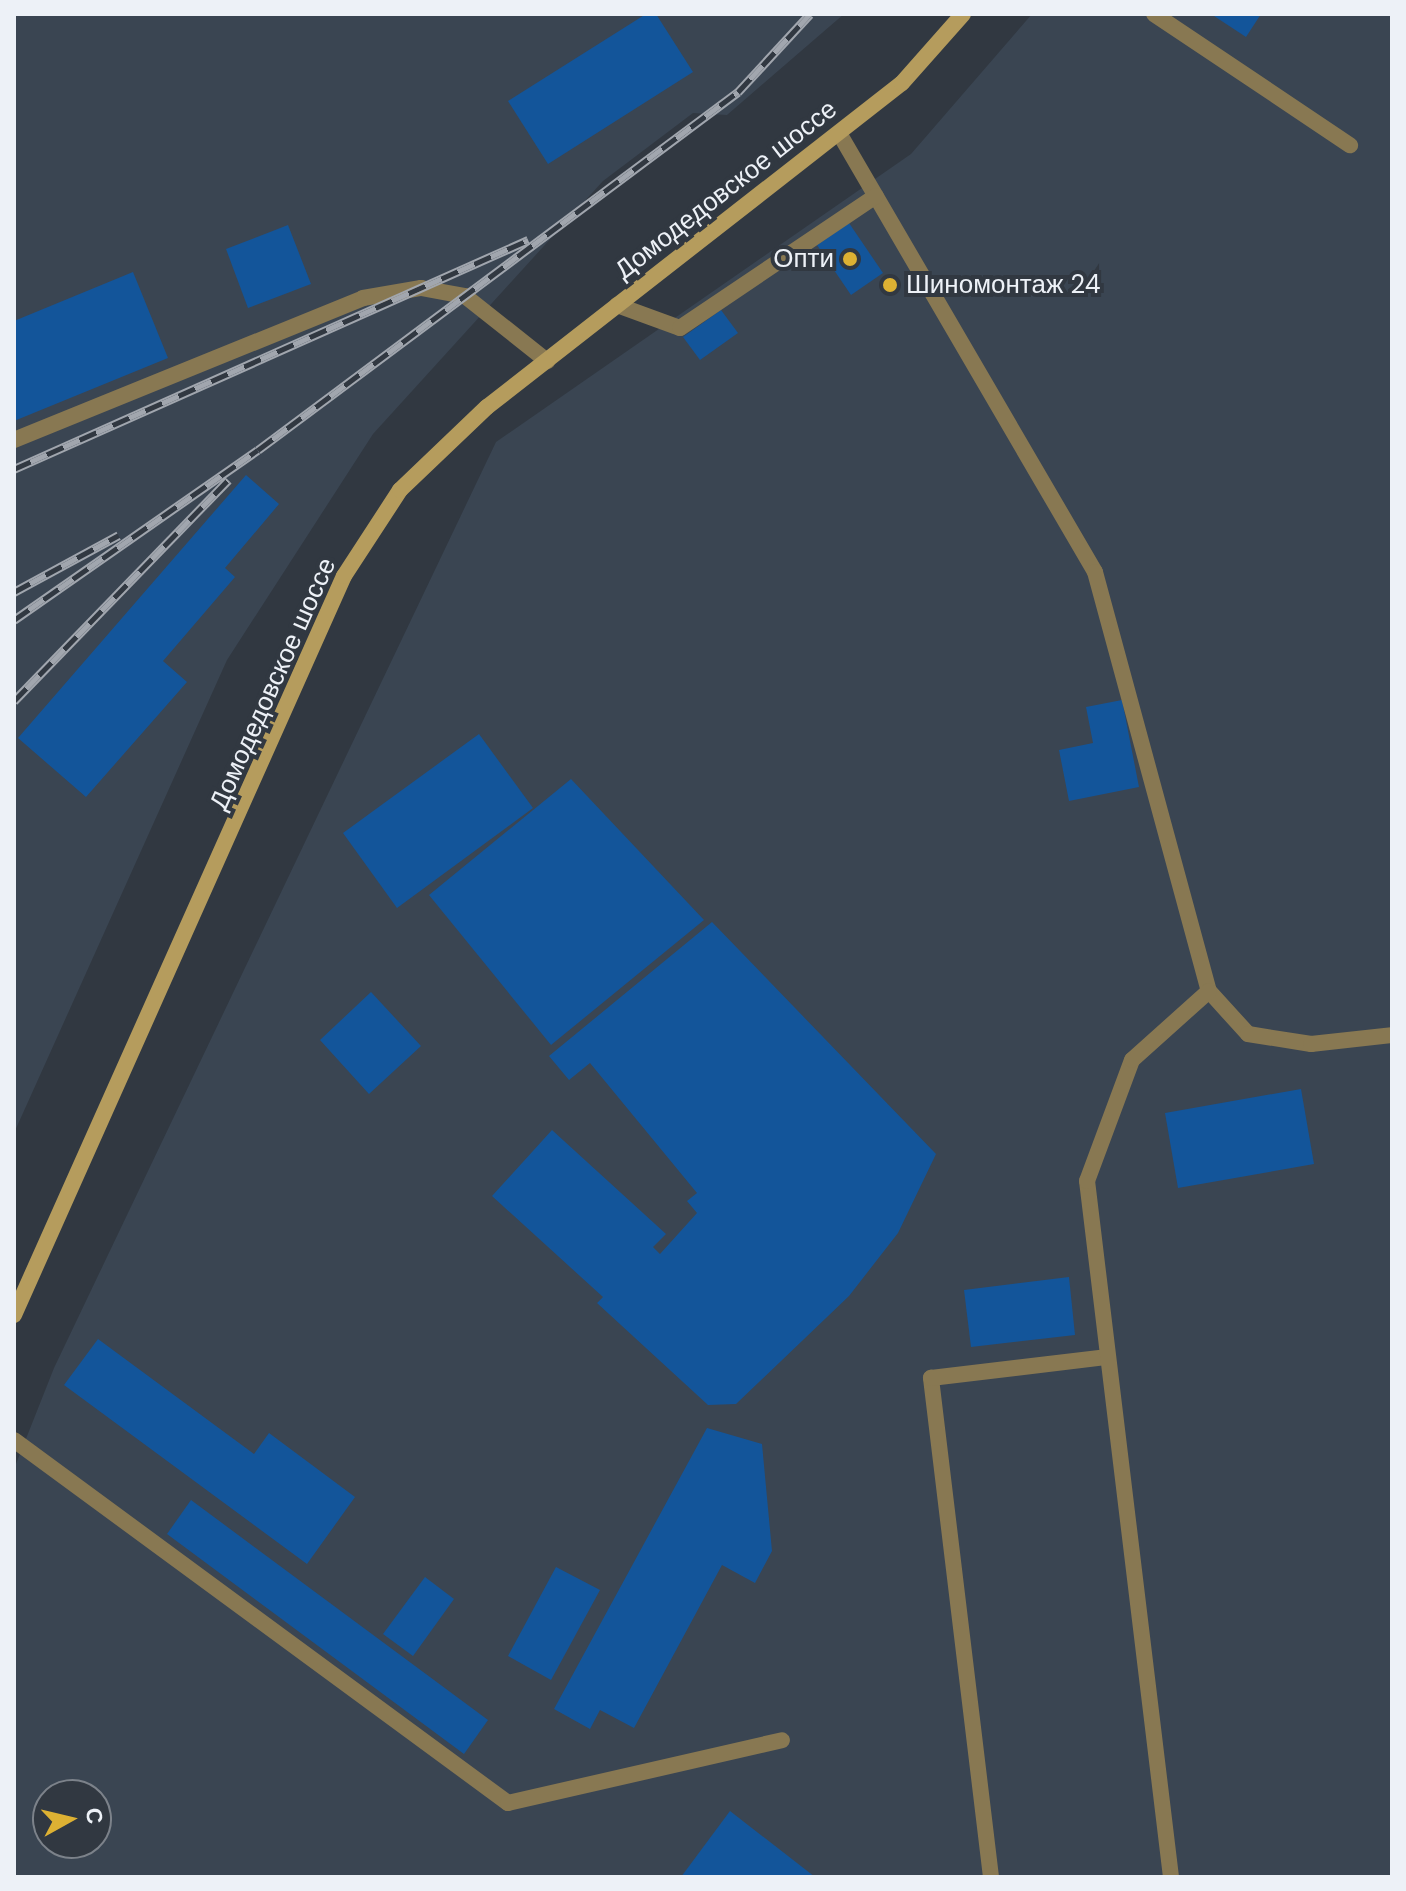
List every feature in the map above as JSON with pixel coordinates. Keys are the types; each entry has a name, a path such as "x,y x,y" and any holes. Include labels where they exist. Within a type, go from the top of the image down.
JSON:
{"main road":[{"name":"Домодедовское шоссе","path":"14,1315 344,576 400,490 487,407 902,83 963,14"}],"lane":[{"path":"1154,14 1350,145"},
{"path":"839,133 1095,572 1209,991 1248,1034 1311,1044 1392,1035"},
{"path":"617,305 680,328 876,196"},
{"path":"14,440 363,298 421,288 465,296 547,361"},
{"path":"1171,1877 1087,1181 1132,1060 1209,991"},
{"path":"991,1877 931,1378 1108,1357"},
{"path":"14,1440 508,1803 782,1740"}],"shaded area":[{"path":"14,14 844,14 727,115 693,113 603,181 373,434 227,660 14,1133"},
{"path":"1032,14 1392,14 1392,1877 14,1877 14,1469 54,1368 496,442 911,154"}],"building":[{"path":"646,14 656,14 693,72 548,164 508,101"},
{"path":"1211,14 1261,14 1246,37"},
{"name":"Опти","path":"849,223 883,273 851,295 817,245"},
{"path":"288,225 311,284 248,308 226,249"},
{"path":"133,272 168,358 14,421 14,321"},
{"path":"721,310 738,333 700,360 683,337"},
{"path":"246,475 279,504 225,568 235,577 163,661 187,682 86,797 18,738"},
{"path":"1122,700 1139,787 1069,801 1059,750 1093,743 1086,707"},
{"path":"479,734 533,808 397,908 343,833"},
{"path":"571,779 704,920 551,1045 429,895"},
{"path":"712,922 936,1154 898,1233 849,1296 736,1404 708,1405 597,1303 603,1297 492,1196 552,1130 666,1234 653,1247 660,1254 697,1213 687,1201 697,1193 590,1063 569,1080 549,1056"},
{"path":"371,992 421,1046 369,1094 320,1040"},
{"path":"1301,1089 1314,1164 1178,1188 1165,1113"},
{"path":"1069,1277 1075,1335 971,1347 964,1290"},
{"path":"98,1339 254,1454 269,1433 355,1497 307,1564 64,1385"},
{"path":"707,1428 762,1444 772,1551 755,1583 722,1565 634,1728 600,1710 590,1729 554,1709"},
{"path":"191,1500 488,1720 464,1754 167,1534"},
{"path":"556,1567 600,1590 551,1680 508,1656"},
{"path":"425,1577 454,1599 413,1656 383,1634"},
{"path":"730,1811 815,1877 681,1877"}],"railway":[{"path":"14,620 258,450 738,92 810,14"},
{"path":"14,469 528,240"},
{"path":"14,701 228,480"},
{"path":"14,592 119,535"}],"place":[{"name":"Опти","path":"850,259"},
{"name":"Шиномонтаж 24","path":"890,285"}]}
